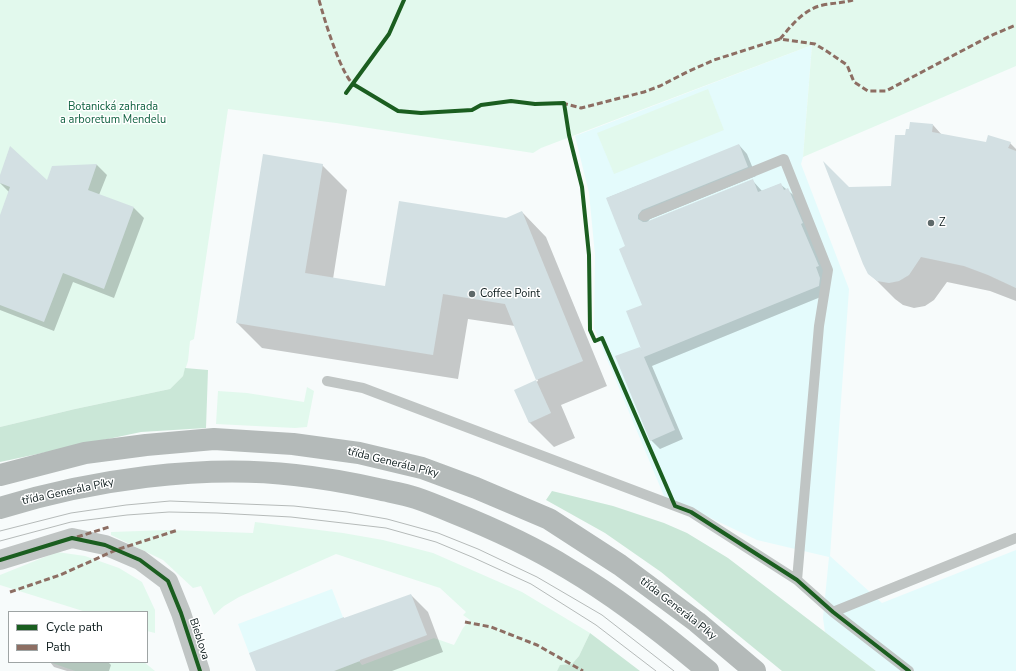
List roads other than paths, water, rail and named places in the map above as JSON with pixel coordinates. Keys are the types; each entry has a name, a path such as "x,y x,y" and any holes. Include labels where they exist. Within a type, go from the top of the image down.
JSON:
{"main road":[{"name":"třída Generála Píky","path":"0,475 85,453 214,439 293,444 359,453 422,468 476,488 549,519 620,565 697,622 755,671"},
{"name":"třída Generála Píky","path":"0,508 88,486 157,475 232,471 295,475 355,484 416,498 476,522 535,550 569,569 602,590 678,646 708,671"}],"street":[{"name":"Bieblova","path":"0,560 72,538 105,545 140,560 168,581 181,613 200,671"}],"lane":[{"path":"644,216 784,159 828,270 819,326 797,580"},
{"path":"327,381 363,388 691,512 797,580 833,612 909,671"},
{"path":"833,612 1016,538"}],"tram line":[{"path":"0,531 71,513 126,505 170,501 294,506 347,512 387,519 438,533 478,549 537,577 602,615 674,671"},
{"path":"0,541 71,522 127,515 169,512 291,517 386,528 436,542 531,584 596,625 656,671"}],"place":[{"name":"Z","path":"931,223"},
{"name":"Coffee Point","path":"472,294"}],"park label":[{"name":"Botanická zahrada a arboretum Mendelu","path":"113,113"}]}
